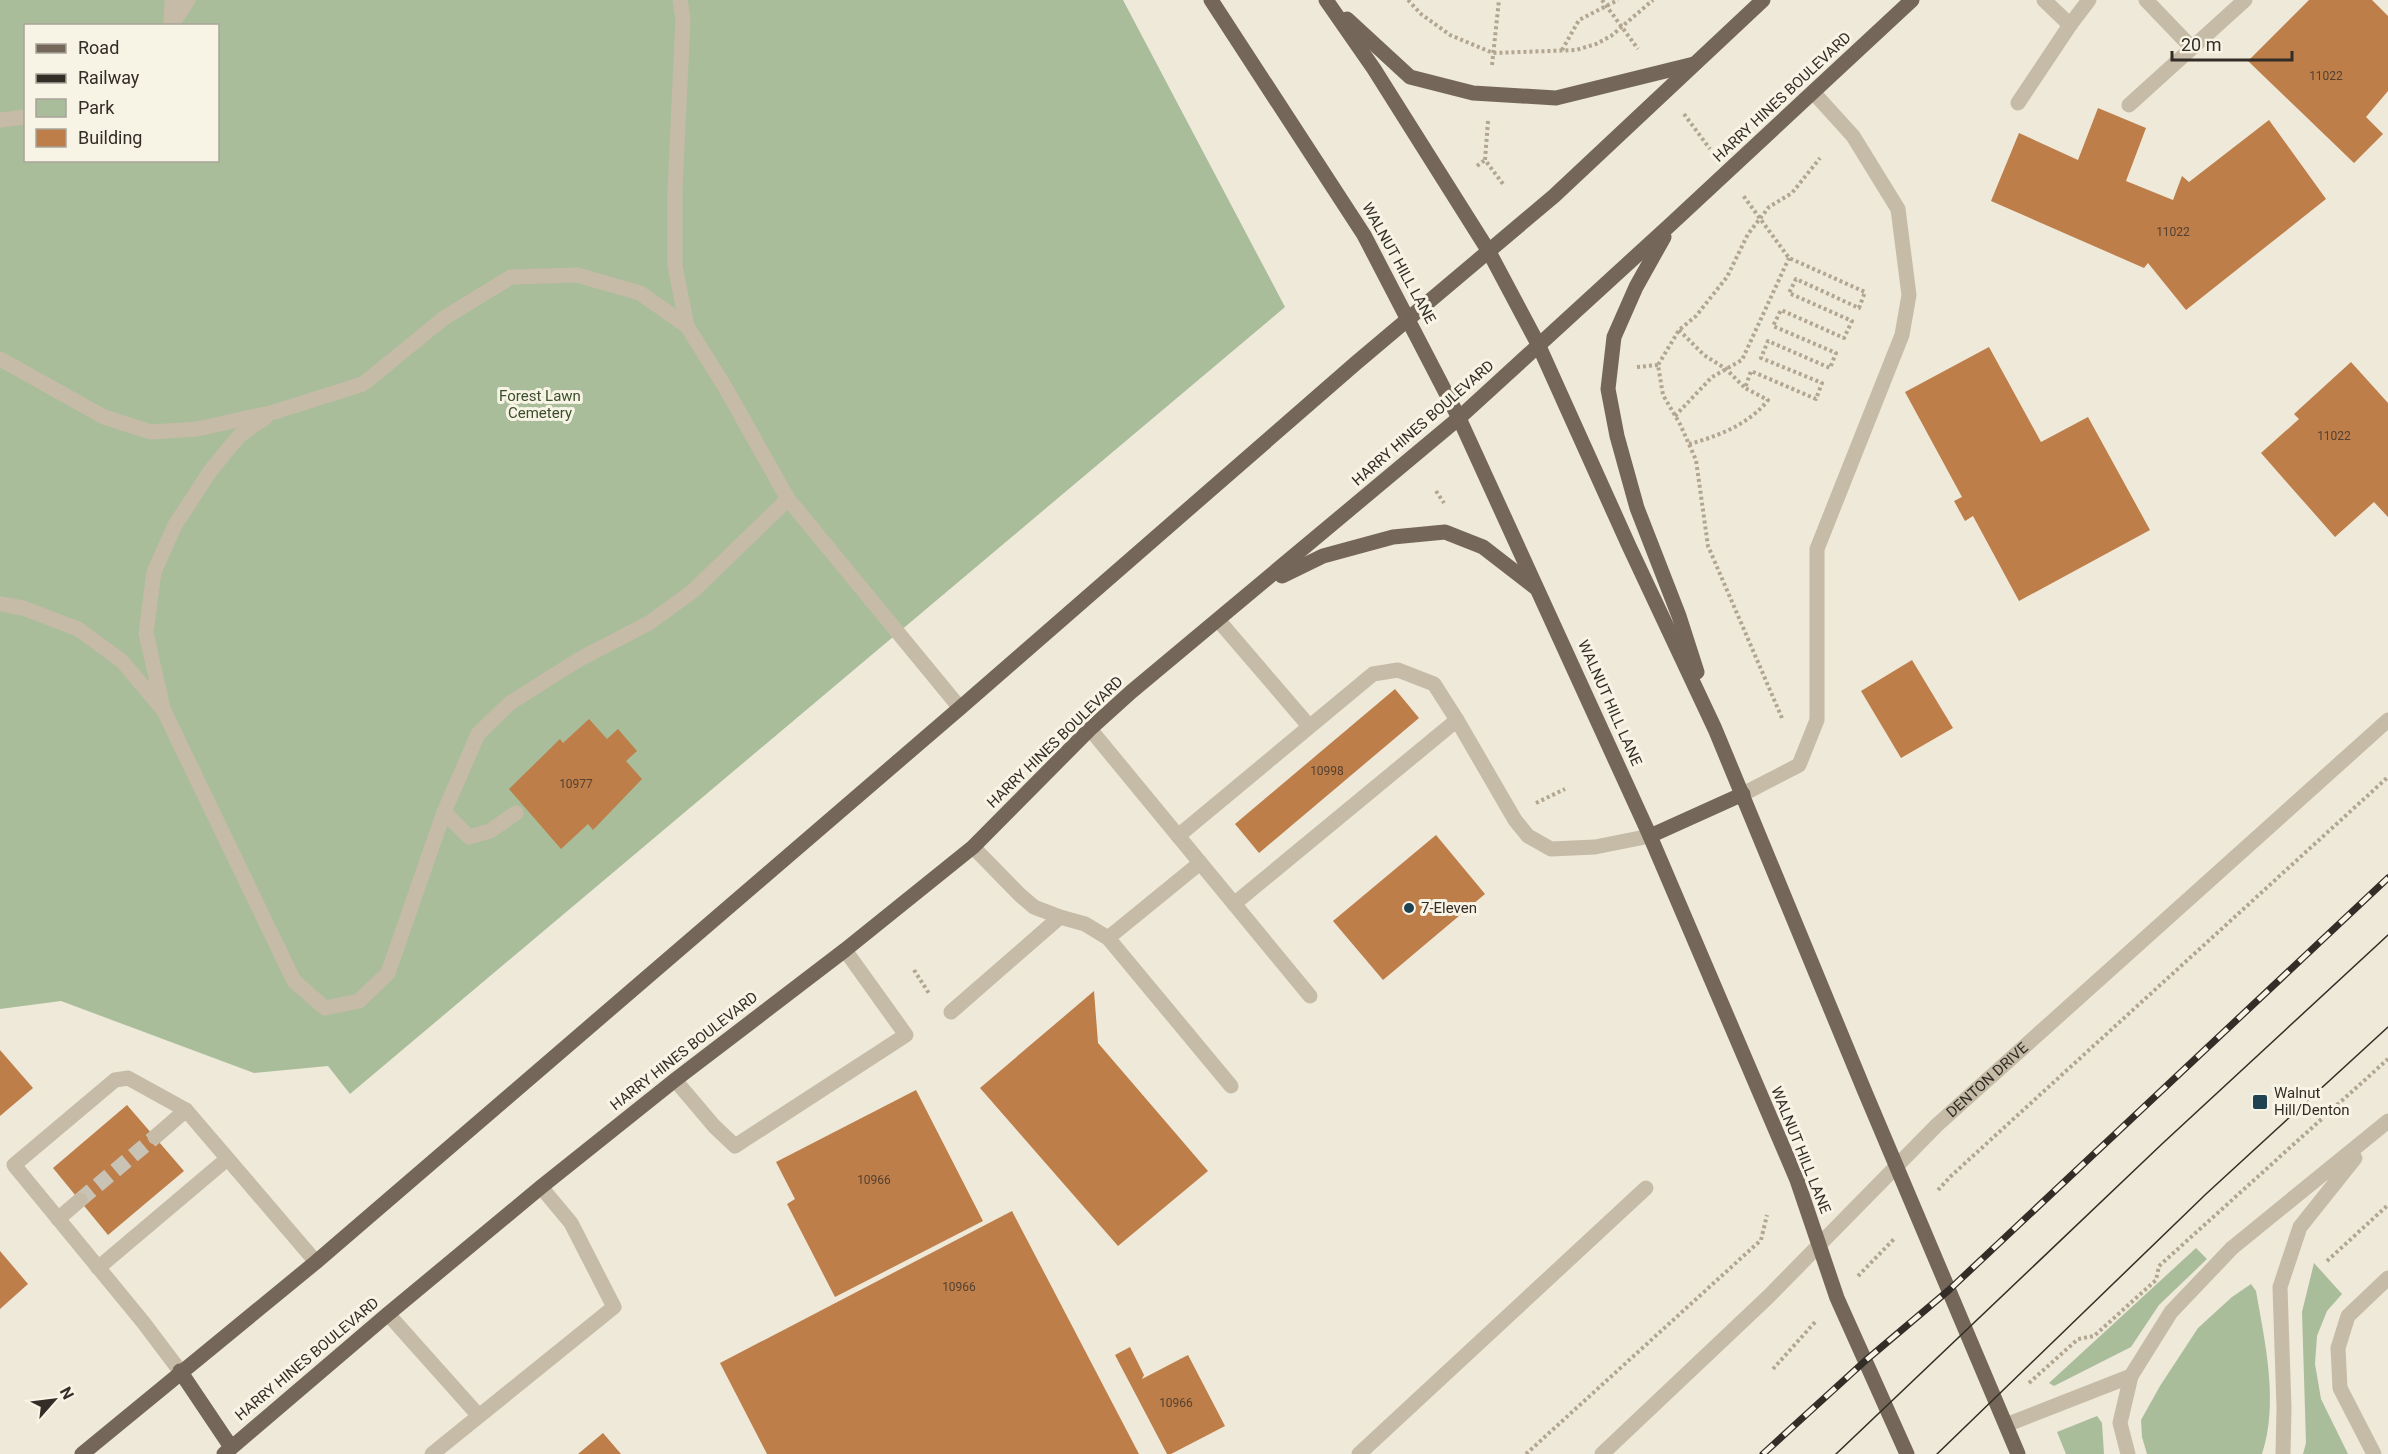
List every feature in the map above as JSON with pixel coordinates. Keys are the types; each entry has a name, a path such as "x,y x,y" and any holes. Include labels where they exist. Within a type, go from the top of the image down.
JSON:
{"main road":[{"name":"WALNUT HILL LANE","path":"1211,0 1364,235 1459,418 1650,836 1797,1180 1837,1298 1907,1454"},
{"path":"1326,0 1410,77 1473,93 1556,98 1697,63"},
{"path":"1326,0 1374,69 1488,250 1538,344 1715,729 2018,1454"},
{"path":"82,1454 180,1371 316,1262 1409,318 1554,196 1763,0"},
{"name":"HARRY HINES BOULEVARD","path":"230,1452 388,1314 541,1187 973,847 1090,729 1131,692 1219,621 1459,418 1912,0"},
{"path":"1670,225 1635,287 1614,337 1608,389 1617,436 1636,508 1679,616 1715,729"},
{"path":"1260,586 1323,556 1393,537 1445,531 1483,547 1540,591"},
{"path":"1650,836 1743,794"},
{"path":"180,1371 230,1452"}],"street":[{"path":"171,24 172,0"},
{"path":"172,24 188,0"},
{"path":"680,0 683,19 675,190 675,266 687,326 725,387 788,499 960,708"},
{"path":"2044,0 2070,25"},
{"path":"2019,103 2089,0"},
{"path":"2146,0 2192,48"},
{"path":"2129,105 2245,0"},
{"path":"1743,794 1799,765 1817,720 1816,549 1902,334 1909,296 1898,209 1854,136 1814,92"},
{"path":"0,120 24,117"},
{"path":"0,359 104,417 151,432 197,429 274,412 363,384 444,318 512,277 577,275 640,293 687,326"},
{"path":"274,412 239,436 211,470 175,525 154,572 146,633 164,711 294,981 325,1008 360,1001 388,973 444,812 478,734 510,703 579,660 649,623 693,591 788,499"},
{"path":"0,604 23,608 78,629 122,661 164,711"},
{"path":"1219,621 1308,726"},
{"path":"1178,836 1373,674 1398,670 1434,684 1515,820 1528,836 1551,849 1595,847 1650,836"},
{"path":"1234,904 1457,720"},
{"name":"DENTON DRIVE","path":"1602,1454 1819,1247 1937,1125 2388,720"},
{"path":"1090,729 1310,996"},
{"path":"444,812 469,837 490,831 516,813"},
{"path":"973,847 1034,907 1085,924 1108,939 1231,1086"},
{"path":"1108,939 1200,863"},
{"path":"951,1012 1059,917"},
{"path":"675,1080 714,1126 735,1146 906,1035 845,950"},
{"path":"180,1371 14,1165 115,1080 128,1078 186,1110 316,1262"},
{"path":"155,1137 186,1110"},
{"path":"2128,1454 2120,1423 2131,1376 2171,1312 2232,1248 2388,1121"},
{"path":"2283,1454 2284,1408 2280,1287 2300,1227 2373,1134"},
{"path":"98,1268 227,1159"},
{"path":"432,1454 614,1307 571,1223 541,1187"},
{"path":"1359,1454 1646,1188"},
{"path":"58,1219 80,1200"},
{"path":"2374,1454 2340,1388 2338,1348 2348,1316 2388,1278"},
{"path":"388,1314 479,1416"},
{"path":"2006,1425 2131,1376"}],"path":[{"path":"1408,0 1421,14 1450,35 1493,52 1576,50 1596,44 1611,36 1653,0"},
{"path":"1491,69 1499,0"},
{"path":"1602,0 1644,57"},
{"path":"1561,51 1579,20 1618,0"},
{"path":"1678,105 1713,153"},
{"path":"1488,121 1485,159 1503,184"},
{"path":"1782,718 1708,546 1702,489 1696,460 1663,395 1658,365 1679,330 1696,316 1727,277 1748,234 1769,207 1792,193 1820,158"},
{"path":"1477,166 1485,159"},
{"path":"1740,191 1789,258 1865,292 1859,308 1796,279 1789,293 1852,321 1844,338 1781,310 1773,326 1836,352 1830,368 1768,341 1764,350 1761,358 1822,383 1816,399 1751,371 1745,388"},
{"path":"1675,416 1712,377 1742,360 1789,258"},
{"path":"1679,330 1704,355 1726,369 1745,388 1768,400 1746,419 1726,431 1689,444"},
{"path":"1634,367 1658,365"},
{"path":"1773,1369 1951,1176 2388,777"},
{"path":"1533,804 1565,789"},
{"path":"2026,1385 2078,1339 2094,1336 2156,1280 2159,1266 2388,1059"},
{"path":"2327,1261 2388,1205"},
{"path":"1526,1454 1761,1240 1767,1215"}],"green space":[{"name":"Forest Lawn Cemetery","path":"0,0 1123,0 1285,307 350,1094 328,1066 254,1073 61,1001 0,1009"},
{"path":"2196,1248 2207,1259 2159,1305 2131,1347 2054,1386 2049,1383"},
{"path":"2314,1263 2342,1294 2327,1311 2317,1336 2315,1364 2321,1399 2348,1454 2303,1454 2306,1443 2302,1312"},
{"path":"2251,1284 2256,1291 2269,1373 2270,1414 2262,1454 2147,1454 2142,1437 2141,1420 2160,1386 2198,1328 2232,1297"},
{"path":"2097,1416 2102,1423 2104,1454 2066,1454 2057,1432"}],"building":[{"path":"2309,0 2372,0 2388,16 2388,91 2366,117 2383,134 2354,163 2248,61"},
{"path":"2098,108 2146,128 2126,181 2173,200 2182,176 2189,182 2269,120 2326,199 2186,310 2148,263 2144,268 1991,201 2019,133 2078,160"},
{"path":"1989,347 2041,442 2088,417 2150,530 2019,601 1973,516 1965,521 1954,501 1962,497 1905,392"},
{"path":"2351,362 2388,403 2388,517 2374,502 2335,537 2261,453 2299,419 2294,414"},
{"path":"1912,660 1953,728 1901,758 1861,691"},
{"path":"1395,689 1419,718 1259,853 1235,824"},
{"path":"589,719 607,739 618,729 637,751 626,761 642,779 593,830 588,824 561,849 509,789 560,739 563,743"},
{"name":"7-Eleven","path":"1436,835 1485,894 1383,980 1333,921"},
{"path":"1094,991 1098,1043 1208,1171 1118,1246 980,1088"},
{"path":"0,1050 33,1088 0,1116"},
{"path":"916,1090 983,1221 835,1297 787,1204 795,1199 776,1162"},
{"path":"127,1105 184,1171 108,1235 53,1168"},
{"path":"1012,1211 1139,1454 767,1454 720,1363"},
{"path":"0,1251 28,1284 0,1309"},
{"path":"1130,1347 1144,1375 1142,1379 1188,1355 1225,1426 1167,1454 1115,1355"},
{"path":"603,1433 621,1454 578,1454"}],"tunnel":[{"path":"80,1200 155,1137"}],"tram line":[{"path":"1836,1454 2163,1143 2388,935"},
{"path":"1937,1454 2206,1194 2388,1027"}],"railway":[{"path":"1763,1454 1865,1361 1949,1290 2388,878"}],"place":[{"name":"7-Eleven","path":"1409,908"},
{"name":"Walnut Hill/Denton","path":"2260,1102"}]}
